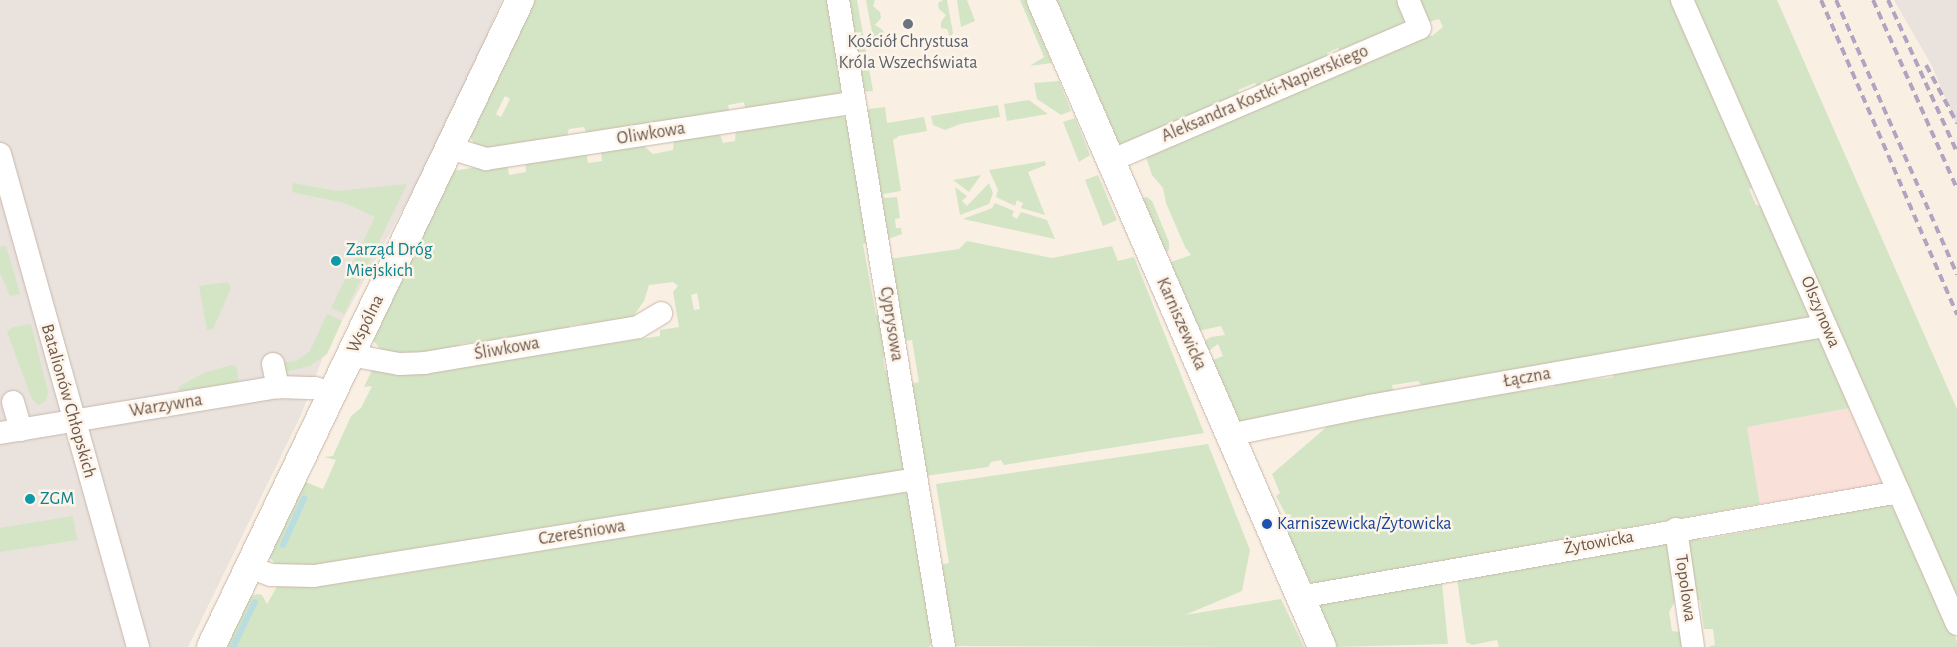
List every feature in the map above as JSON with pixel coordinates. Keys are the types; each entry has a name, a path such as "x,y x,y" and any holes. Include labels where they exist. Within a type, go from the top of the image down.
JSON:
{"street":[{"name":"Wspólna","path":"210,647 520,0"},
{"name":"Cyprysowa","path":"838,0 944,647"},
{"name":"Karniszewicka","path":"1041,0 1322,647"},
{"name":"Aleksandra Kostki-Napierskiego","path":"1110,161 1420,28 1408,0"},
{"name":"Olszynowa","path":"1682,0 1957,624"},
{"name":"Oliwkowa","path":"450,148 486,159 854,103"},
{"name":"Batalionów Chłopskich","path":"0,154 73,421 138,647"},
{"name":"Śliwkowa","path":"350,355 399,364 424,363 638,326 661,313"},
{"name":"Łączna","path":"1229,435 1370,406 1825,326"},
{"path":"273,364 278,387"},
{"name":"Warzywna","path":"11,431 278,387 315,388 332,393"},
{"path":"11,431 14,402"},
{"name":"Czereśniowa","path":"249,567 271,575 314,576 916,478"},
{"name":"Żytowicka","path":"1300,598 1676,529 1899,492"},
{"name":"Topolowa","path":"1676,529 1693,647"}],"shaded area":[{"path":"0,0 502,0 452,119 324,354 301,415 188,647 0,647"},
{"path":"1894,0 1957,0 1957,126 1932,66"},
{"path":"1855,407 1888,483 1760,504 1747,427"}],"green space":[{"path":"531,0 830,0 843,86 839,95 746,113 744,102 728,105 730,115 588,137 584,127 569,129 566,140 497,151 474,144 469,134","holes":["505,96 510,99 501,117 496,114"]},
{"path":"846,0 857,0 873,91 861,92"},
{"path":"866,0 875,0 873,6 880,12 881,18 875,25 883,30 884,37 878,44 884,50 878,49 874,43"},
{"path":"947,0 953,33 949,39 941,42 949,34 947,29 941,28 941,22 946,15 939,9 938,3"},
{"path":"957,0 967,0 975,21 961,27"},
{"path":"1020,0 1026,0 1052,63 1030,66 1044,57"},
{"path":"1053,0 1399,0 1406,20 1404,25 1341,54 1338,48 1327,53 1328,56 1259,88 1255,83 1238,90 1240,97 1125,146 1118,145"},
{"path":"1416,0 1675,0 1756,186 1749,189 1756,205 1764,207 1814,317 1488,374 1425,389 1418,381 1392,385 1394,394 1244,423 1236,421 1208,362 1223,356 1218,344 1204,354 1201,343 1211,337 1225,335 1221,326 1198,331 1168,263 1191,255 1185,247 1166,203 1163,188 1152,175 1146,157 1429,35 1432,36 1443,27 1439,19 1428,22"},
{"path":"1689,0 1777,0 1957,409 1957,606 1737,105 1737,96"},
{"path":"1059,81 1071,111 1061,115 1037,99 1034,83"},
{"path":"1029,100 1048,114 1007,121 1004,104"},
{"path":"998,105 1000,117 960,124 945,130 933,125 931,116"},
{"path":"885,107 887,123 924,117 927,131 899,136 893,140 901,191 883,194 884,198 897,197 900,218 895,219 896,228 901,228 902,234 885,240 865,115 869,109"},
{"path":"841,116 846,118 870,242 863,244 876,315 879,316 889,355 883,357 885,371 892,370 906,465 902,470 305,570 278,566 270,558 268,553 303,481 323,489 336,460 324,457 333,456 351,416 361,408 372,386 364,387 372,370 503,360 660,336 660,330 679,327 673,292 678,286 673,282 649,285 644,301 632,318 582,328 582,324 574,325 569,326 570,330 460,344 460,348 414,356 381,350 372,339 453,171 507,162 509,175 526,172 525,160 586,150 588,163 602,161 601,149 639,142 653,154 673,150 674,138 719,131 723,143 735,141 736,128","holes":["697,293 700,309 694,310 691,295"]},
{"path":"1075,118 1090,155 1079,162 1063,122"},
{"path":"1045,161 1046,165 1028,172 1045,215 1021,208 1023,203 1017,200 1015,206 996,197 998,190 989,170"},
{"path":"981,175 969,192 953,180"},
{"path":"1098,175 1117,220 1103,226 1085,180"},
{"path":"293,183 336,191 407,184 344,314 331,308 375,217 345,203 292,192"},
{"path":"989,183 993,193 989,204 960,215 955,187 967,196 962,201 967,206"},
{"path":"1147,197 1152,201 1169,242 1169,250 1162,256 1138,199"},
{"path":"995,203 1014,211 1012,216 1017,219 1021,212 1047,220 1055,239 963,219 992,208"},
{"path":"967,241 1052,258 1112,246 1118,261 1134,257 1204,433 1004,465 1001,460 991,462 988,467 925,476 911,384 919,382 912,340 903,341 889,259 959,249"},
{"path":"6,246 20,294 10,296 0,273 0,247"},
{"path":"228,282 231,288 213,329 207,330 199,286"},
{"path":"327,314 342,321 327,354 310,366 285,372 280,363 297,361 310,351"},
{"path":"31,324 48,392 46,401 38,405 31,397 7,332 13,327"},
{"path":"1816,335 1827,342 1855,407 1747,427 1760,504 1313,584 1298,571 1303,568 1283,529 1290,522 1276,496 1280,493 1272,474 1329,425 1522,386 1525,391 1537,389 1539,384 1540,388 1553,387 1556,380 1582,376 1587,380 1608,378 1613,377 1614,370 1663,361 1668,366 1682,363 1686,358"},
{"path":"231,365 236,366 239,383 178,391 180,386 204,373"},
{"path":"1208,444 1250,550 1242,591 1185,615 1281,599 1304,647 954,646 940,565 949,563 936,484"},
{"path":"896,489 904,491 914,500 936,636 929,647 222,647 243,601 257,594 262,595 267,604 279,583 311,583 362,575 363,580 832,503 834,499"},
{"path":"1888,502 1897,506 1957,641 1957,647 1708,647 1715,645 1713,629 1704,629 1700,600 1695,600 1688,544 1692,538 1698,535 1700,540 1792,523 1793,518"},
{"path":"73,516 77,540 0,552 0,528"},
{"path":"1661,541 1667,545 1675,601 1669,612 1672,631 1680,632 1684,647 1499,647 1497,640 1472,645 1466,642 1457,579 1526,569 1525,564 1587,554 1589,558 1600,556 1603,550"},
{"path":"1442,583 1448,644 1333,647 1319,606 1323,602"}],"waterway":[{"path":"283,545 304,499"},
{"path":"233,647 255,602"}],"railway":[{"path":"1821,0 1957,315"},
{"path":"1836,0 1957,274"},
{"path":"1873,0 1957,189"},
{"path":"1888,0 1957,152"},
{"path":"1926,65 1957,123"}],"place":[{"name":"Kościół Chrystusa Króla Wszechświata","path":"908,24"},
{"name":"Zarząd Dróg Miejskich","path":"336,261"},
{"name":"ZGM","path":"30,499"},
{"name":"Karniszewicka/Żytowicka","path":"1267,524"}]}
